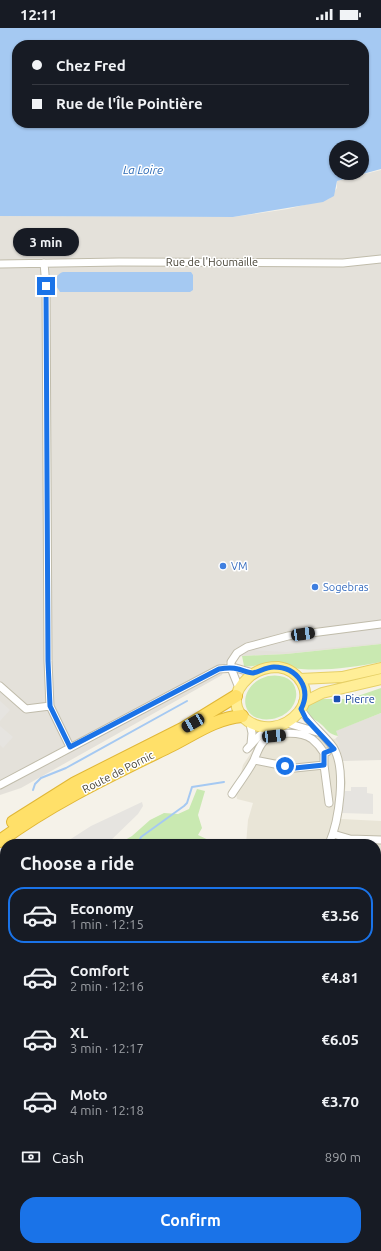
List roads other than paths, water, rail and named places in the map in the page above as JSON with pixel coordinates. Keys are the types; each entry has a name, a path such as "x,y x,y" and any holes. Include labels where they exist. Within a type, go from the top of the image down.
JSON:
{"highway":[{"name":"Route de Pornic","path":"0,831 75,783 184,728 238,692"},
{"name":"Route de Pornic","path":"3,839 50,809 118,771 225,720 246,720"}],"main road":[{"path":"302,706 304,688 300,679 292,671 278,667 266,668 253,673 238,692 238,709 246,720 270,728 286,723 302,706 314,697 335,690 381,679"},
{"path":"300,679 342,677 381,668"}],"street":[{"name":"Rue de l'Houmaille","path":"0,264 343,263 381,259"},
{"path":"44,263 46,286 48,661 50,706 70,747"},
{"path":"238,692 231,668 231,662 237,653 248,647 288,636 381,624"},
{"path":"0,785 219,669 231,668 253,673"},
{"path":"0,686 26,709 50,706"},
{"path":"302,706 306,719 334,749 339,767 340,789 331,839"},
{"path":"246,720 252,733 249,747 270,728"},
{"path":"286,723 307,728 322,735"},
{"path":"232,794 254,760 257,750 265,740 274,736 295,734 304,735 316,742 324,753 324,765 330,803"},
{"path":"324,753 334,749"},
{"path":"254,760 295,768 324,765"},
{"path":"333,834 350,839"}],"water":[{"name":"La Loire","path":"0,28 381,28 381,169 369,172 369,140 329,140 329,180 341,180 337,181 334,196 323,202 233,217 0,216"},
{"path":"63,272 191,272 193,275 193,290 190,292 60,292 55,284 57,276"}],"waterway":[{"path":"33,790 35,784 41,778 66,768 187,701"},
{"path":"140,839 187,803 192,787 224,782"}],"place":[{"name":"VM","path":"223,566"},
{"name":"Sogebras","path":"315,587"},
{"name":"Pierre","path":"337,699"}]}
